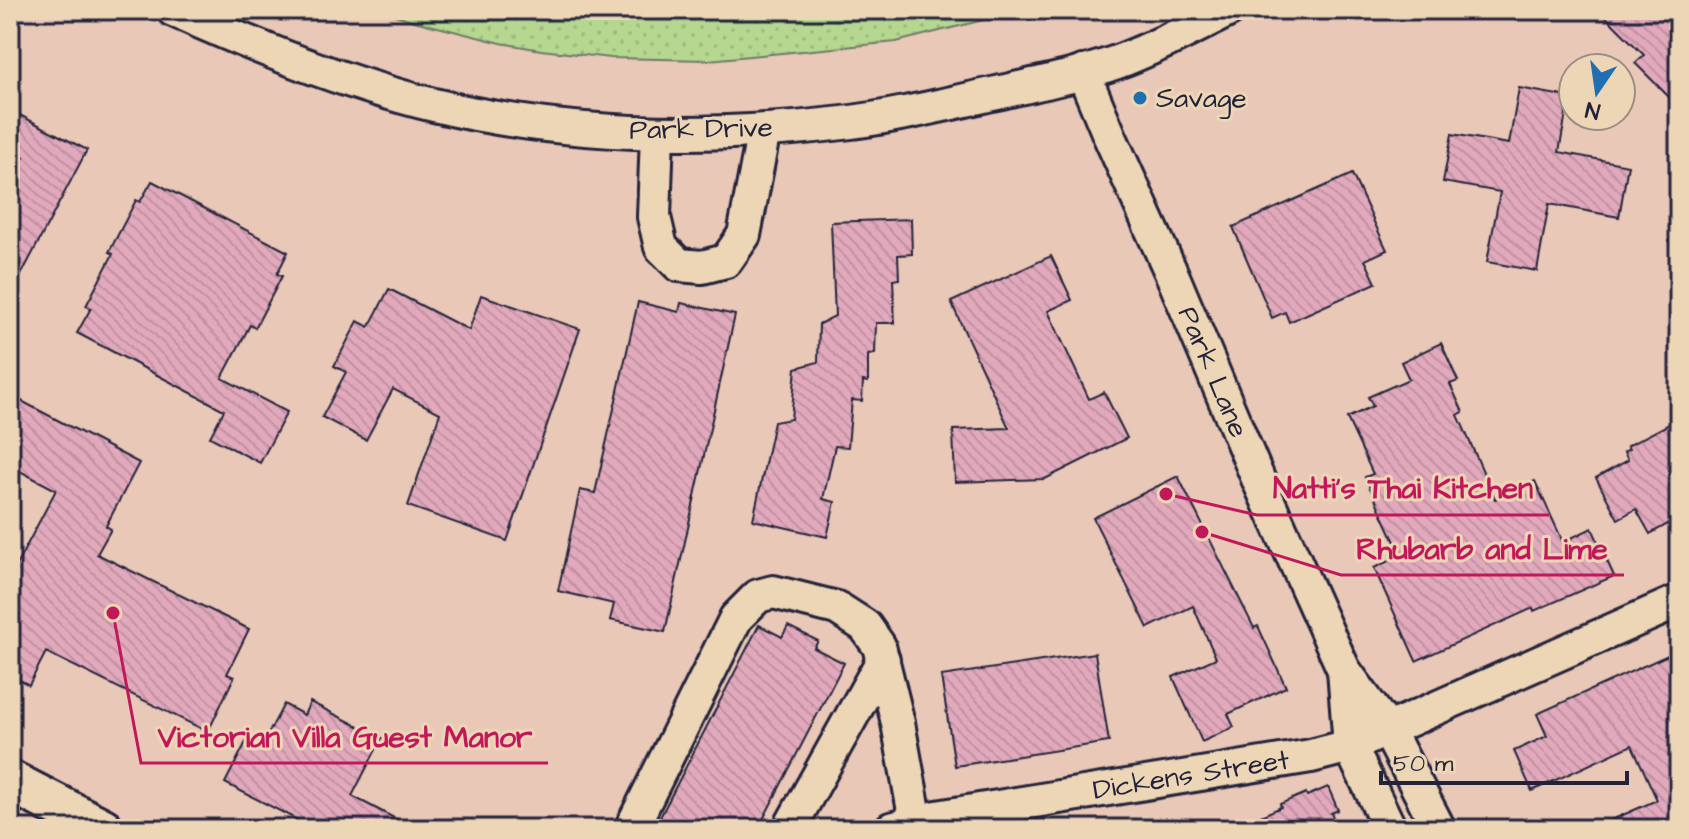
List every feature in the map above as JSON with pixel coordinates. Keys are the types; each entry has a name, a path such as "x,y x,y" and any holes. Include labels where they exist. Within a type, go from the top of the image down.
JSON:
{"main road":[{"path":"10,781 103,829"}],"street":[{"name":"Park Drive","path":"173,10 233,37 358,83 435,106 589,129 657,133 764,130 845,123 939,106 1125,59 1229,10"},
{"name":"Park Lane","path":"1083,72 1344,670 1388,730 1439,829"},
{"path":"657,133 654,217 661,247 679,265 702,267 726,261 744,235 764,130"},
{"path":"631,829 736,618 758,596 773,592 837,608 865,626 879,646 898,723 904,825"},
{"name":"Dickens Street","path":"904,825 1311,756 1350,746 1679,601"},
{"path":"789,829 883,660"},
{"name":"Park Lane","path":"1344,670 1350,746 1390,829"}],"green space":[{"path":"380,10 1023,10 896,42 709,60 611,58 541,50 501,43"}],"building":[{"path":"1599,10 1661,10 1679,28 1679,107 1637,65 1644,55"},
{"path":"1519,88 1557,95 1557,132 1563,132 1559,152 1628,165 1619,217 1549,204 1537,271 1487,262 1500,192 1443,182 1452,134 1509,144"},
{"path":"10,110 87,150 10,296 10,183 24,157 10,150"},
{"path":"1352,174 1387,250 1365,260 1376,283 1289,322 1285,312 1272,318 1233,227"},
{"path":"152,181 288,252 277,274 282,276 255,328 250,325 222,378 287,412 260,463 210,437 224,410 77,333 91,308 86,306 113,254 109,252 136,200 140,202"},
{"path":"911,219 912,254 898,255 899,279 893,280 895,323 876,323 875,354 868,355 868,382 863,381 862,401 852,400 848,447 835,446 823,499 835,502 827,537 753,520 774,422 791,419 796,368 818,362 819,324 835,316 831,222"},
{"path":"1051,256 1072,300 1048,311 1089,399 1104,392 1127,438 1045,479 955,482 953,430 1009,428 951,302"},
{"path":"389,289 469,330 481,295 580,329 507,541 408,506 440,413 393,389 366,440 322,417 346,372 334,366 358,321 369,327"},
{"path":"638,302 679,312 681,303 735,315 665,632 610,620 614,604 558,591 580,490 595,493"},
{"path":"1441,343 1458,381 1450,384 1463,412 1458,415 1495,499 1535,481 1563,542 1592,528 1614,576 1534,611 1533,608 1416,661 1374,568 1401,555 1365,477 1373,474 1347,418 1373,406 1368,397 1409,379 1401,362"},
{"path":"10,395 139,463 106,526 111,529 97,554 249,629 227,674 234,677 208,732 46,652 29,685 10,675 10,577 56,490 10,466"},
{"path":"1671,423 1679,438 1679,518 1650,534 1636,509 1618,519 1596,478 1628,460 1624,452 1629,449 1627,446"},
{"path":"1178,476 1254,628 1258,626 1286,687 1228,714 1234,727 1202,742 1173,677 1216,658 1193,606 1148,628 1093,518"},
{"path":"759,625 782,637 788,626 818,641 814,648 844,663 758,829 654,829"},
{"path":"1679,650 1679,829 1591,829 1657,800 1632,745 1532,791 1514,751 1547,736 1537,714"},
{"path":"1095,653 1109,742 955,766 941,676"},
{"path":"310,702 382,738 352,796 415,829 315,829 225,783 246,742 260,749 284,704 304,715"},
{"path":"1328,787 1338,810 1331,813 1338,829 1232,829 1281,807 1280,804"}],"place":[{"name":"Savage","path":"1140,98"},
{"name":"Natti's Thai Kitchen","path":"1166,494"},
{"name":"Rhubarb and Lime","path":"1202,532"},
{"name":"Victorian Villa Guest Manor","path":"113,613"}]}
